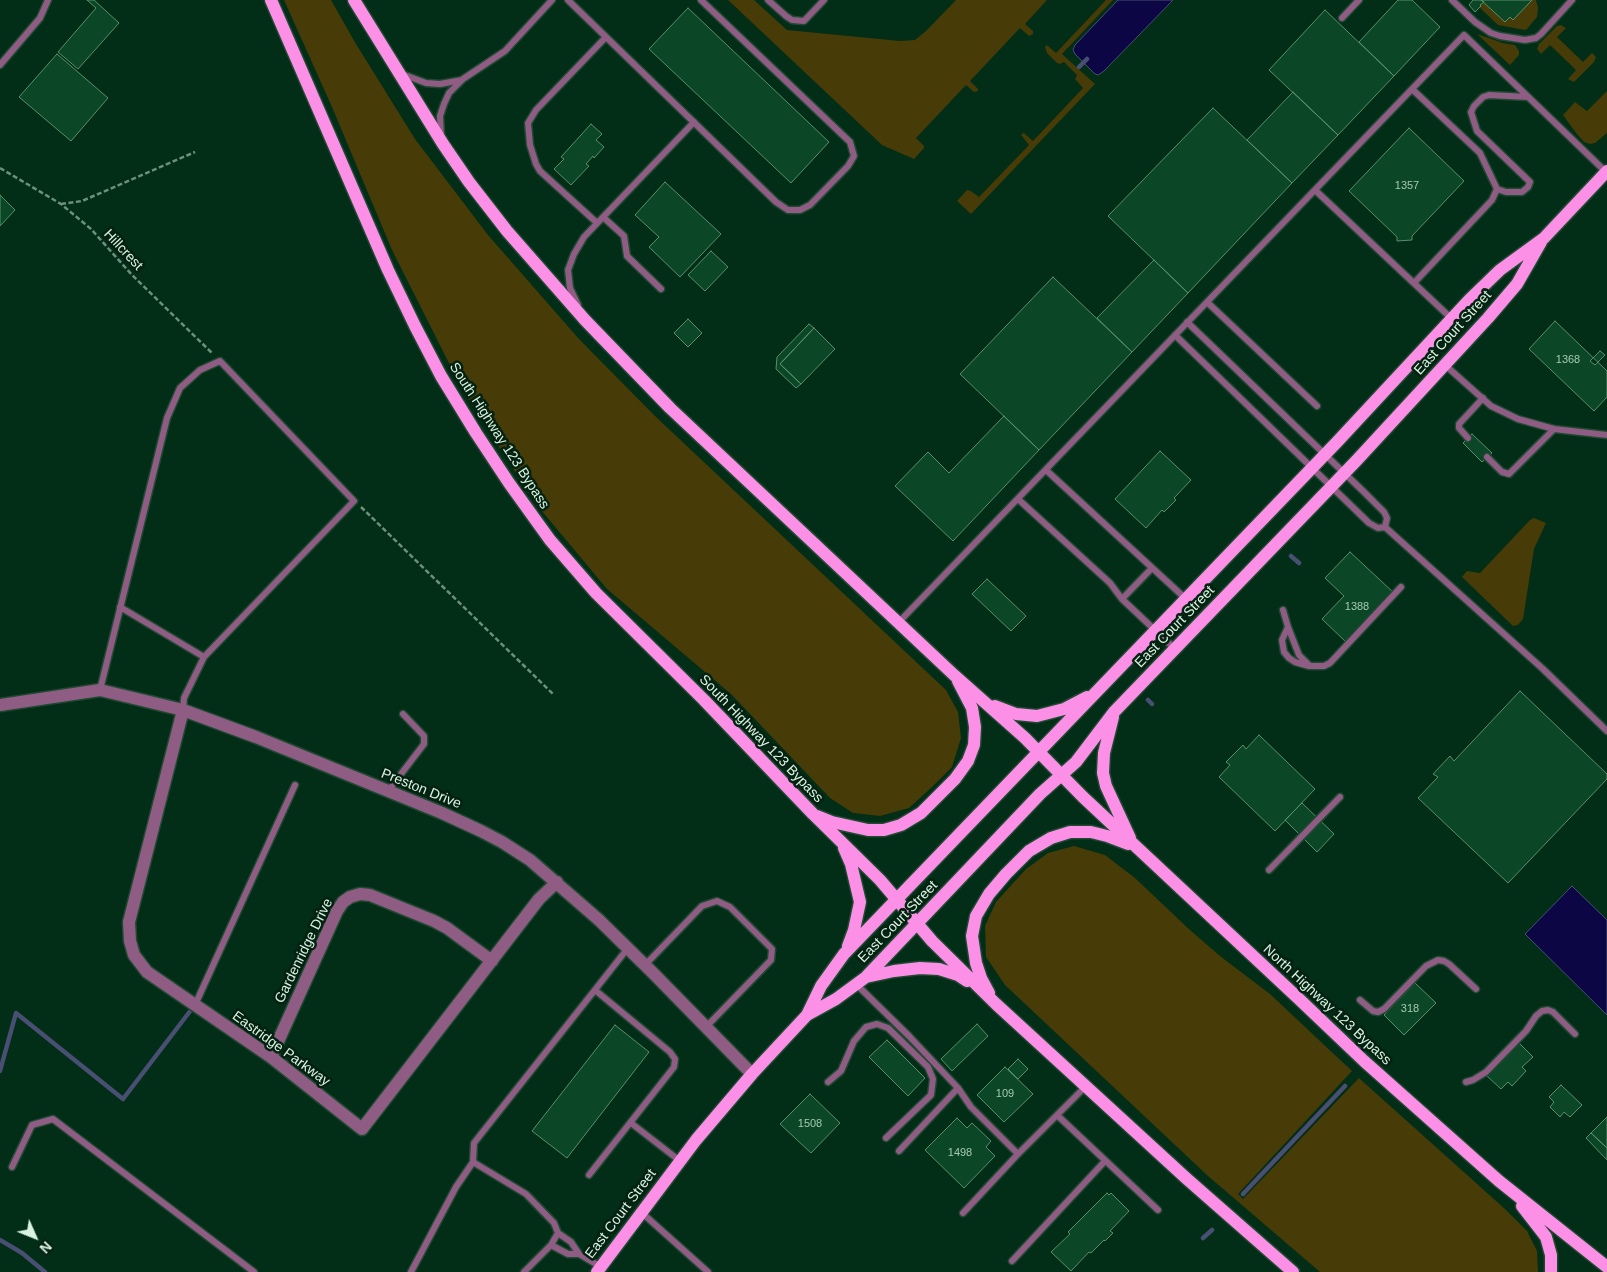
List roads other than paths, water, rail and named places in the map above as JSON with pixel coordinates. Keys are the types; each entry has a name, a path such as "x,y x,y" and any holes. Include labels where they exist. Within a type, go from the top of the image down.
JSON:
{"main road":[{"name":"South Highway 123 Bypass","path":"271,0 388,270 415,326 441,376 509,484 550,540 596,593 704,700 897,899"},
{"path":"354,0 396,70 469,182 506,231 585,320 670,408 898,623 954,675 989,704 1039,752"},
{"name":"East Court Street","path":"599,1270 696,1140 752,1074 807,1015 821,986 844,954 1312,468 1469,300 1500,270 1544,238 1607,172"},
{"name":"East Court Street","path":"807,1015 836,999 861,981 1040,794 1076,762 1114,712 1446,365 1488,318 1517,284 1544,238"},
{"path":"813,814 849,826 868,830 884,830 901,825 921,813 942,793 968,761 974,745 975,727 972,708 963,688 954,675"},
{"path":"989,704 1016,714 1037,716 1064,709 1096,693"},
{"path":"1114,712 1104,754 1103,773 1106,786 1135,847"},
{"name":"North Highway 123 Bypass","path":"1039,752 1061,776 1135,847 1364,1061 1499,1181 1607,1267"},
{"path":"996,1004 981,978 976,963 972,936 976,916 989,894 1000,881 1030,851 1051,838 1070,832 1091,832 1135,847"},
{"path":"841,841 851,864 860,902 854,930 844,954"},
{"path":"897,899 932,941 982,991 1293,1272"},
{"path":"861,981 894,971 920,968 940,969 958,975 982,991"},
{"path":"1499,1181 1528,1213 1546,1238 1551,1255 1551,1272"}],"street":[{"name":"Preston Drive","path":"0,705 100,690 183,710 256,737 442,813 495,838 530,860 557,882 628,948 752,1074"},
{"name":"Eastridge Parkway","path":"183,710 129,922 130,941 134,955 147,972 271,1057 362,1129 539,899 557,882"},
{"name":"Gardenridge Drive","path":"271,1057 337,911 350,896 370,895 434,921 447,928 492,961"}],"lane":[{"path":"0,65 40,18 48,0"},
{"path":"443,144 440,116 449,93 463,79 506,51 552,0"},
{"path":"568,0 776,202 788,210 800,210 810,205 848,166 854,156 850,142 701,0"},
{"path":"768,0 792,20 804,21 824,0"},
{"path":"1342,18 1359,0"},
{"path":"1452,0 1475,22 1491,32 1500,36 1525,40 1536,38 1541,34 1572,0"},
{"path":"898,623 1464,35 1607,172"},
{"path":"595,225 540,171 530,145 528,123 536,110 606,37"},
{"path":"396,70 403,75 426,83 440,84 463,79"},
{"path":"1412,89 1480,153 1497,189 1506,192 1522,192 1528,187 1530,182 1477,131 1472,112 1474,106 1483,97 1489,95 1528,97"},
{"path":"585,320 570,288 568,270 574,254 584,236 694,122"},
{"path":"1414,283 1492,200 1497,189"},
{"path":"1314,190 1452,319"},
{"path":"603,217 624,236 627,256 661,289"},
{"path":"1208,302 1317,406"},
{"path":"1187,322 1384,512 1387,518 1385,527"},
{"path":"1175,335 1369,523 1378,528 1385,527"},
{"path":"100,690 167,418 180,388 200,370 220,361 354,501 204,656 184,698 183,710"},
{"path":"1446,365 1491,406 1518,420 1554,429 1607,435"},
{"path":"1468,438 1459,428 1459,424 1483,398"},
{"path":"1487,457 1502,472 1509,474 1554,429"},
{"path":"1046,470 1186,599"},
{"path":"1018,499 1110,583 1122,599 1175,648"},
{"path":"1385,527 1543,669 1607,730"},
{"path":"1122,599 1152,568"},
{"path":"1288,627 1282,640 1284,652 1289,658 1295,662 1310,666 1324,666 1401,588"},
{"path":"120,607 204,656"},
{"path":"1283,610 1299,654 1310,666"},
{"path":"388,791 424,744 424,736 403,714"},
{"path":"195,1005 294,785"},
{"path":"1269,870 1340,796"},
{"path":"645,965 702,906 717,901 730,907 772,949 771,960 706,1027"},
{"path":"411,1272 456,1187 473,1162 474,1143 628,948"},
{"path":"1360,1000 1373,1011 1378,1012 1384,1009 1426,966 1438,960 1449,964 1476,989"},
{"path":"861,981 958,1088 971,1108 1018,1154"},
{"path":"589,1175 674,1067 675,1059 670,1052 595,990"},
{"path":"1466,1082 1486,1072 1526,1031 1536,1016 1542,1011 1554,1012 1575,1034"},
{"path":"828,1082 840,1071 854,1041 866,1027 877,1024 888,1028 928,1067 933,1079 931,1095 886,1138"},
{"path":"963,1213 1018,1154 1086,1086"},
{"path":"899,1151 958,1088"},
{"path":"1057,1115 1158,1210"},
{"path":"12,1167 32,1125 53,1119 254,1272"},
{"path":"631,1123 680,1161"},
{"path":"1012,1261 1105,1161"},
{"path":"473,1162 526,1194 554,1223 558,1233 571,1242 579,1254 599,1270"},
{"path":"641,1212 708,1272"},
{"path":"524,1272 551,1245 558,1233"},
{"path":"551,1245 568,1254 579,1254"}],"waterway":[{"path":"1079,67 1087,59"},
{"path":"1291,556 1299,563"},
{"path":"1148,700 1152,704"},
{"path":"0,1071 16,1013 123,1099 194,1006"},
{"path":"1243,1194 1345,1086"},
{"path":"1203,1238 1212,1230"},
{"path":"0,1240 22,1253 45,1272"}]}
